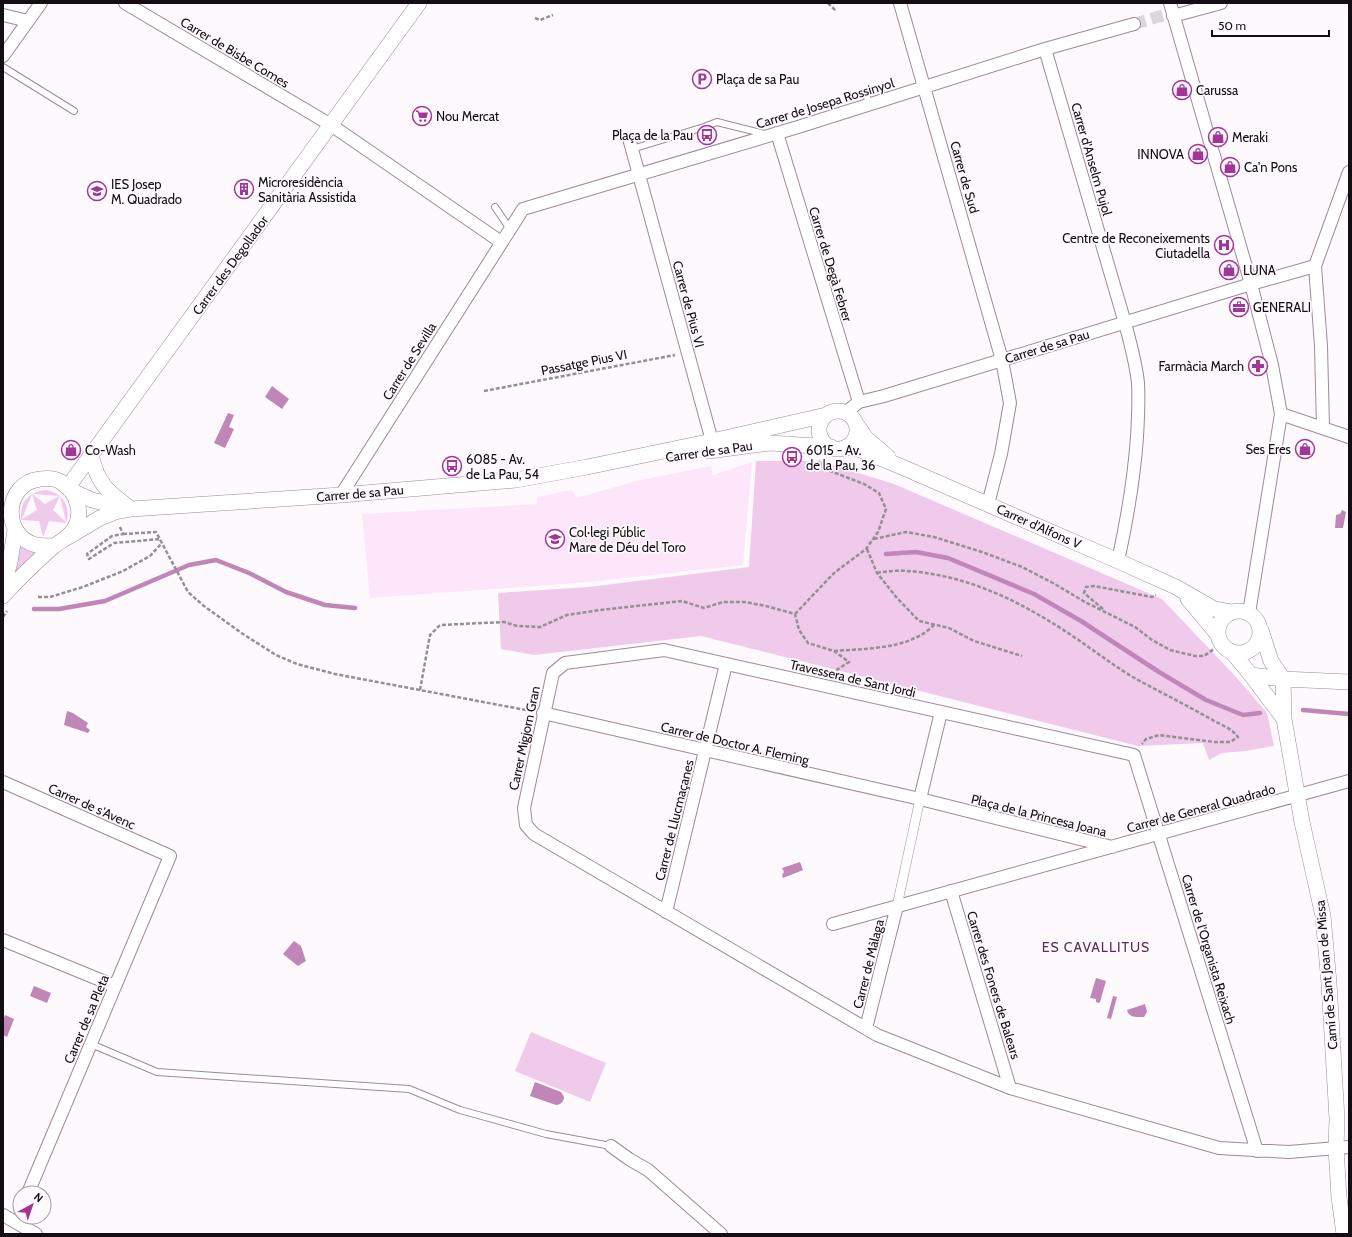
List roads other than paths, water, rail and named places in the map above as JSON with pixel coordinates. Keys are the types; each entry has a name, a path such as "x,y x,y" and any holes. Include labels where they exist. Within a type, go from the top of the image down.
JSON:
{"street":[{"path":"3,56 41,3"},
{"name":"Carrer de Bisbe Comes","path":"125,3 331,125"},
{"name":"Carrer des Degollador","path":"69,488 420,3"},
{"name":"Carrer de Sud","path":"900,3 1002,360 1010,403 1001,454 988,504"},
{"path":"1221,3 1170,12 1251,284 1272,365 1281,414 1249,613"},
{"path":"3,15 28,21"},
{"name":"Carrer de Josepa Rossinyol","path":"523,209 773,134 868,100 925,87 1045,49 1134,24"},
{"name":"Carrer d'Anselm Pujol","path":"1045,49 1125,323 1138,383 1138,422 1134,471 1126,524 1118,561"},
{"path":"331,125 501,242"},
{"name":"Carrer de Degà Febrer","path":"773,134 859,402"},
{"path":"631,145 639,174"},
{"name":"Carrer de Pius VI","path":"639,174 712,441"},
{"path":"1323,428 1321,353 1315,266 1348,181"},
{"name":"Carrer de Sevilla","path":"341,495 523,209"},
{"name":"Carrer de sa Pau","path":"846,412 859,402 884,396 1251,284 1315,266"},
{"path":"836,410 846,412 851,415 857,425 857,435 846,447 841,449 831,447 823,441 819,432 820,423 826,415 836,410"},
{"path":"1281,414 1349,437"},
{"name":"Carrer de sa Pau","path":"68,537 100,518 115,512 131,509 341,495 516,480 712,441 826,415"},
{"name":"Carrer d'Alfons V","path":"857,425 861,432 877,448 902,467"},
{"name":"Carrer de sa Pau","path":"587,467 770,443 831,447"},
{"name":"Carrer d'Alfons V","path":"846,447 860,450 902,467 1118,561 1176,587 1214,609 1231,612"},
{"path":"91,456 96,475 103,485 131,509"},
{"path":"3,587 10,562 11,505 15,494 24,485 34,479 46,478 58,481 69,488 76,498 79,508 76,524 68,537 54,546 7,601"},
{"name":"Carrer de sa Pau","path":"69,488 92,500 131,509"},
{"path":"10,521 26,541 36,545 54,546"},
{"name":"Carrer d'Alfons V","path":"1176,587 1192,603 1218,641"},
{"path":"1261,630 1260,636 1254,647 1244,652 1232,652 1218,641 1222,618 1231,612 1240,610 1249,613 1257,620 1261,630 1271,661 1283,679"},
{"name":"Travessera de Sant Jordi","path":"565,663 664,650 1134,755"},
{"name":"Camí de Sant Joan de Missa","path":"1232,652 1284,720"},
{"name":"Carrer Migjorn Gran","path":"565,663 552,673 524,808 526,825 534,834 666,912"},
{"name":"Carrer de Llucmaçanes","path":"666,912 726,664"},
{"path":"1251,675 1283,679 1349,682"},
{"name":"Camí de Sant Joan de Missa","path":"1283,679 1284,720 1297,796 1323,916 1329,983 1337,1119 1343,1148 1339,1197 1344,1234"},
{"path":"833,924 897,906 920,799 941,712"},
{"name":"Carrer de Doctor A. Fleming","path":"543,713 920,799"},
{"name":"Carrer de l'Organista Reixach","path":"1134,755 1257,1150"},
{"name":"Carrer de General Quadrado","path":"1112,847 1349,781"},
{"name":"Carrer de s'Avenc","path":"3,782 170,856"},
{"name":"Plaça de la Princesa Joana","path":"920,799 1112,847"},
{"name":"Plaça de la Princesa Joana","path":"897,906 1112,847"},
{"name":"Carrer de sa Pleta","path":"31,1185 170,856"},
{"name":"Carrer des Foners de Balears","path":"951,891 1010,1088"},
{"name":"Carrer de Màlaga","path":"866,1028 897,906"},
{"path":"666,912 877,1035 1010,1088 1219,1148 1288,1152 1343,1148"},
{"path":"3,940 115,986"},
{"path":"611,1146 648,1170 721,1234"},
{"path":"26,1225 36,1234"}],"lane":[{"path":"3,67 74,111"},
{"path":"631,145 704,127 717,122 773,134"},
{"path":"495,207 510,229"},
{"path":"91,1044 157,1072 409,1089 460,1110 546,1134 611,1146"}],"waterway":[{"path":"886,554 916,552 948,558 1034,594 1081,621 1159,672 1206,700 1243,715 1260,713"},
{"path":"34,609 59,609 105,601 189,565 216,560 249,573 286,592 325,605 355,608"},
{"path":"1303,710 1349,714"}],"tunnel":[{"path":"1134,24 1164,15"}],"place":[{"name":"Plaça de sa Pau","path":"702,79"},
{"name":"Carussa","path":"1182,90"},
{"name":"Nou Mercat","path":"422,116"},
{"name":"Plaça de la Pau","path":"707,135"},
{"name":"Meraki","path":"1218,137"},
{"name":"INNOVA","path":"1198,154"},
{"name":"Ca'n Pons","path":"1230,167"},
{"name":"Microresidència Sanitària Assistida","path":"244,189"},
{"name":"IES Josep M. Quadrado","path":"97,191"},
{"name":"Centre de Reconeixements Ciutadella","path":"1224,245"},
{"name":"LUNA","path":"1229,270"},
{"name":"GENERALI","path":"1239,307"},
{"name":"Farmàcia March","path":"1258,366"},
{"name":"Ses Eres","path":"1305,449"},
{"name":"Co-Wash","path":"71,450"},
{"name":"6015 - Av. de la Pau, 36","path":"792,457"},
{"name":"6085 - Av. de La Pau, 54","path":"452,466"},
{"name":"Col·legi Públic Mare de Déu del Toro","path":"555,539"}],"district":[{"name":"ES CAVALLITUS","path":"1096,947"}]}
